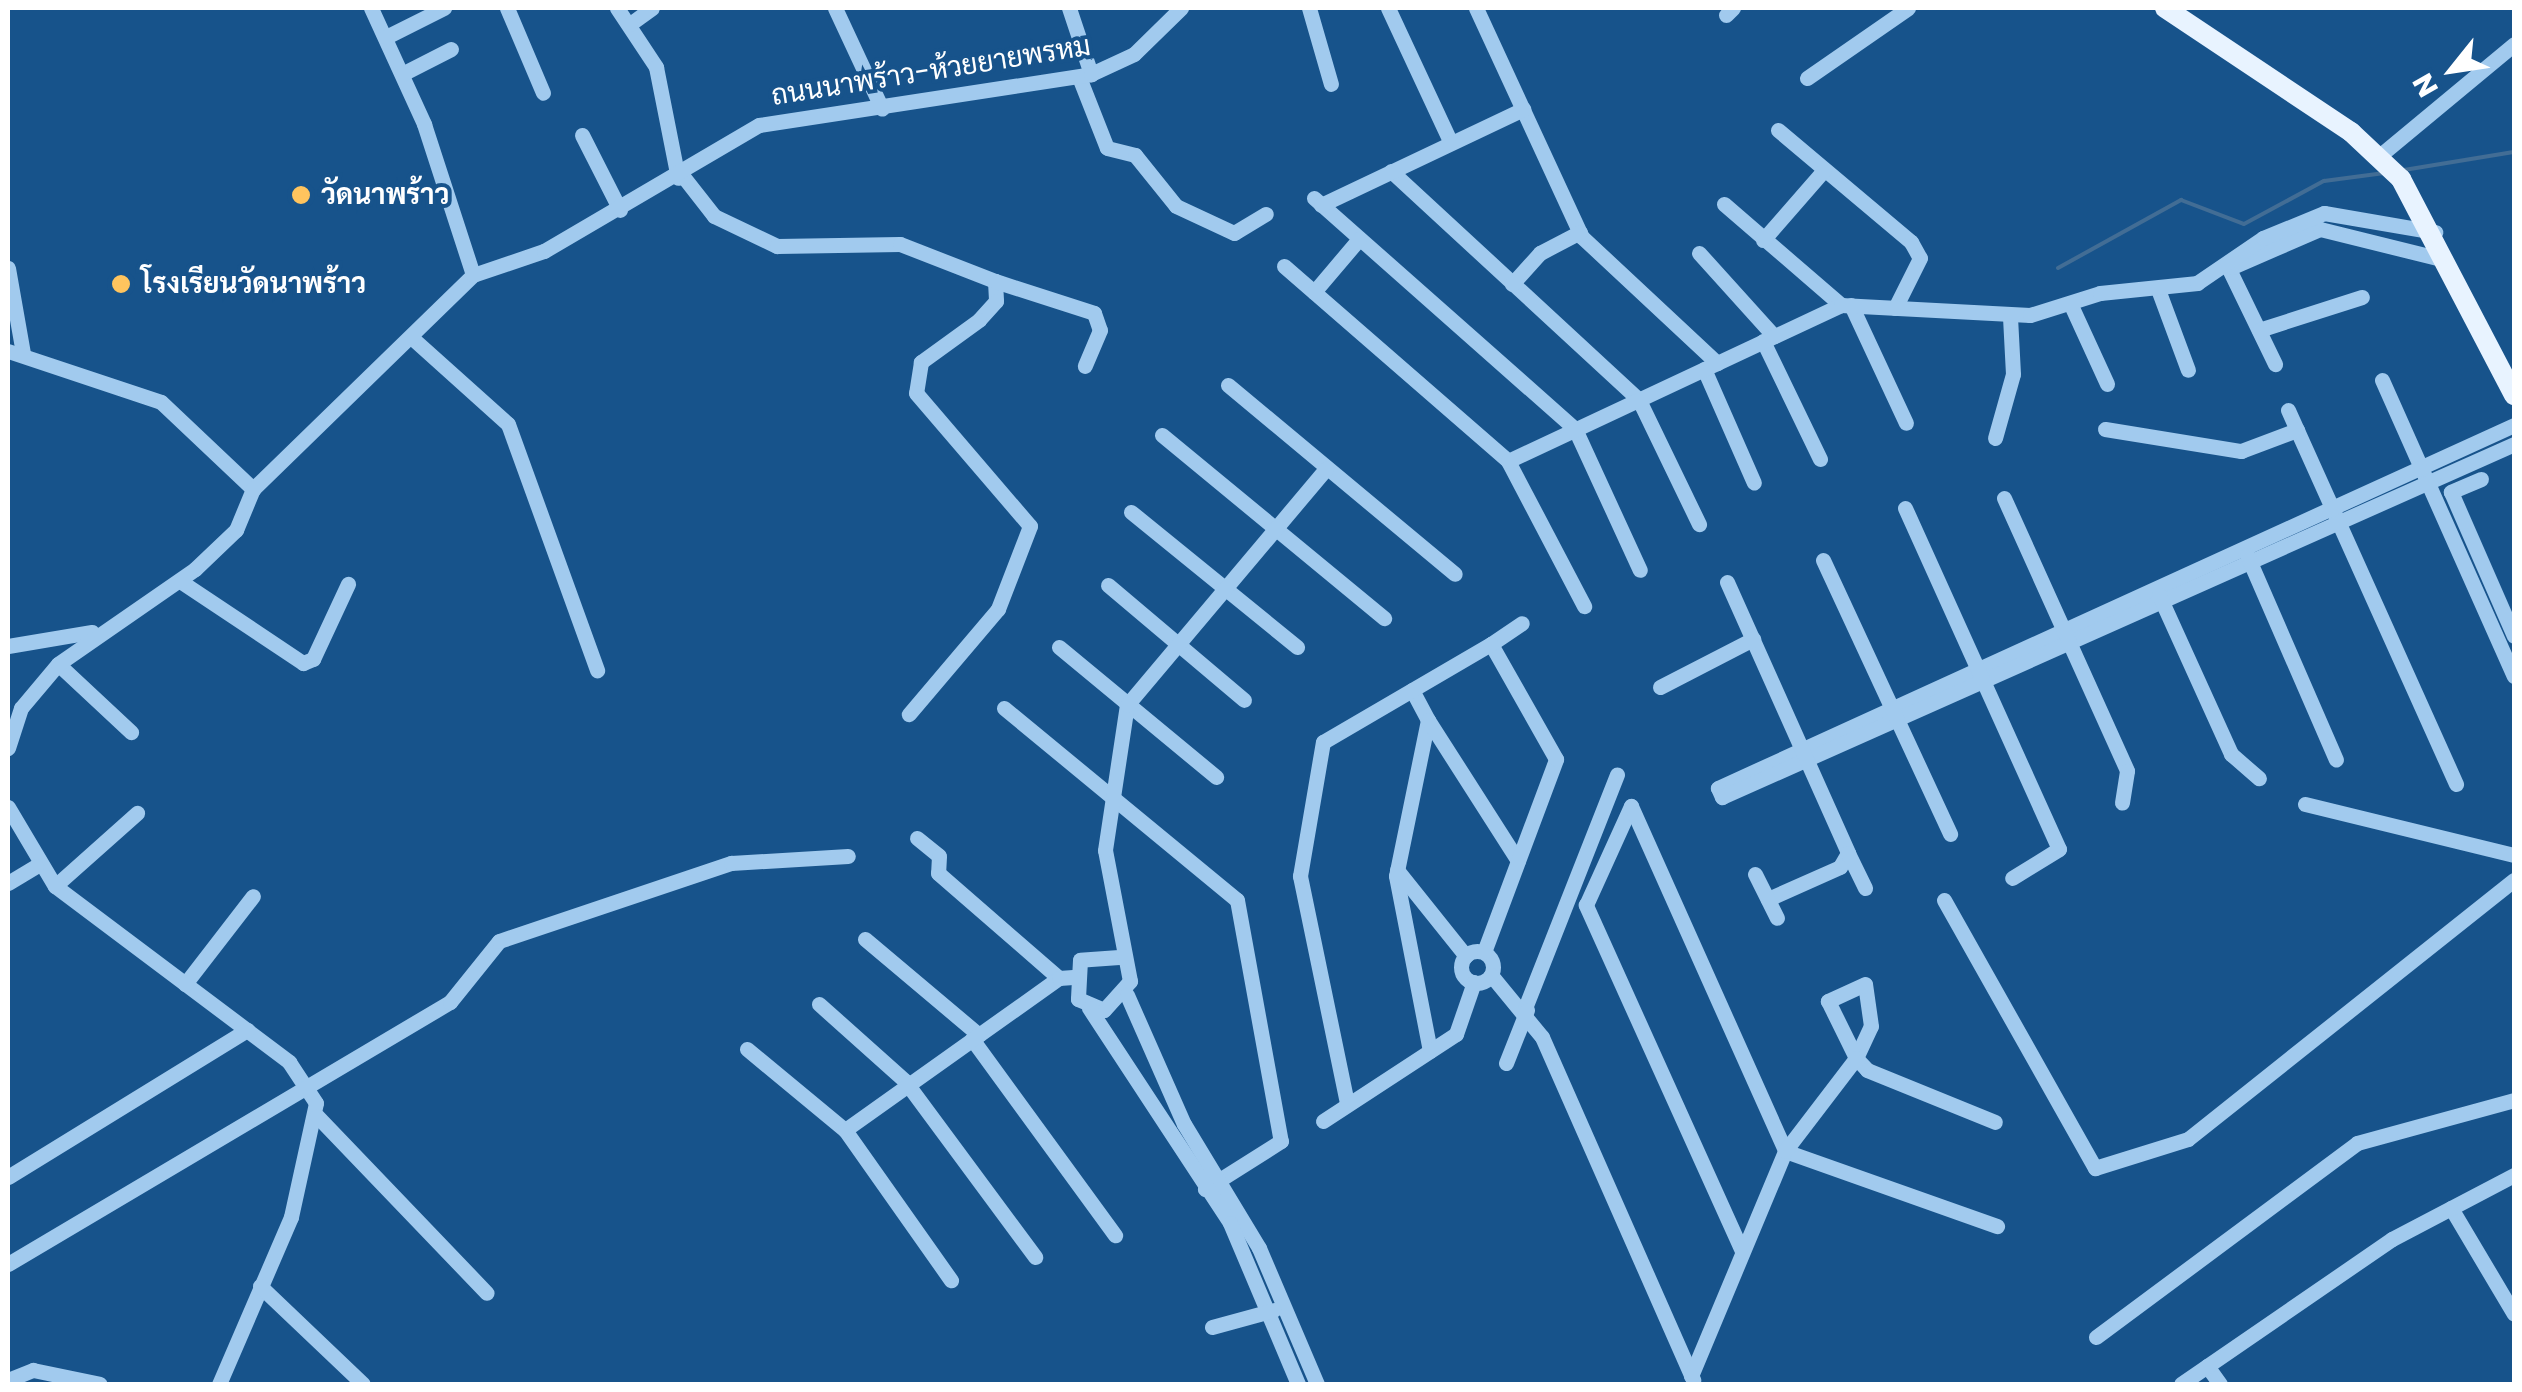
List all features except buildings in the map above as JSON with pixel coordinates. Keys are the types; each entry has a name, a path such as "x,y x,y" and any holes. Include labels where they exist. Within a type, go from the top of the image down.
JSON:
{"main road":[{"path":"2164,8 2378,158 2434,232 2514,395"}],"street":[{"path":"372,8 402,74 473,274"},
{"path":"386,36 444,8"},
{"path":"507,8 543,93"},
{"path":"617,8 656,68 680,177 714,216 777,246 900,244 995,281 1094,313 1100,330 1084,366"},
{"path":"630,24 652,8"},
{"path":"835,8 882,110"},
{"path":"1070,8 1107,148 1135,155 1176,206 1234,233 1266,214"},
{"name":"ถนนนาพร้าว-ห้วยยายพรหม","path":"252,489 473,274 531,257 680,177 759,124 882,110 984,86 1085,76 1134,54 1181,8"},
{"path":"1310,8 1332,84"},
{"path":"1388,8 1450,142"},
{"path":"1476,8 1580,232 1711,366 1754,483"},
{"path":"1808,78 1908,8"},
{"path":"2378,158 2514,44"},
{"path":"402,74 451,50"},
{"path":"1523,109 1317,202 1575,430 1640,570"},
{"path":"1778,130 1920,258 1895,308"},
{"path":"582,135 620,210"},
{"path":"1391,170 1639,400 1699,524"},
{"path":"1762,240 1824,170"},
{"path":"1724,204 1762,240 1846,305 1906,423"},
{"path":"2228,268 2263,238 2324,213 2434,232"},
{"path":"1508,461 1846,305 2010,316 2070,302 2158,292 2228,268 2320,229 2449,261"},
{"path":"1512,284 1540,253 1580,232"},
{"path":"1314,292 1359,238"},
{"path":"1699,252 1768,339 1820,460"},
{"path":"1284,266 1508,461 1584,606"},
{"path":"8,268 15,352 160,402 252,489 236,530 180,581 94,632 58,664 21,708 8,748"},
{"path":"2228,268 2275,364"},
{"path":"909,714 998,609 1030,526 916,393 921,362 980,320 996,301 995,281"},
{"path":"2158,292 2188,370"},
{"path":"2260,330 2362,298"},
{"path":"2070,302 2107,384"},
{"path":"1996,438 2013,374 2010,316"},
{"path":"411,336 508,424 598,670"},
{"path":"2382,380 2514,676"},
{"path":"1228,385 1455,574"},
{"path":"2288,410 2456,784"},
{"path":"1805,755 1718,788 1722,797 1805,755 2336,517 2426,475 2514,424"},
{"path":"2104,430 2241,451 2297,430"},
{"path":"1162,435 1384,618"},
{"path":"2426,475 2514,444"},
{"path":"1317,1384 1284,1306 1221,1179 1184,1124 1127,994 1105,850 1127,704 1326,469"},
{"path":"2481,479 2452,492 2514,636"},
{"path":"2004,498 2127,771 2122,802"},
{"path":"1904,508 2059,849 2012,878"},
{"path":"1132,512 1297,647"},
{"path":"2248,557 2336,760"},
{"path":"1823,560 1950,834"},
{"path":"180,581 303,663 314,659 348,584"},
{"path":"1727,582 1865,888"},
{"path":"1108,584 1244,700"},
{"path":"2159,596 2231,754 2259,778"},
{"path":"1347,1103 1300,876 1323,742 1522,623"},
{"path":"8,646 94,632"},
{"path":"1660,687 1753,639"},
{"path":"1491,644 1556,759 1484,952 1491,975 1526,1009 1693,1380"},
{"path":"1059,647 1216,777"},
{"path":"58,664 132,732"},
{"path":"1412,690 1518,861"},
{"path":"1004,708 1237,900 1281,1141 1206,1190"},
{"path":"1428,720 1420,725 1397,870 1430,1051"},
{"path":"1506,1063 1617,775"},
{"path":"2305,804 2514,856"},
{"path":"1742,1251 1586,905 1631,806 1785,1150 1997,1226"},
{"path":"8,807 36,866 55,886 247,1030 310,1088 317,1116 291,1217 220,1384"},
{"path":"55,886 138,813"},
{"path":"917,838 938,856 938,873 1066,978 1090,1008 1230,1223 1298,1384"},
{"path":"1768,899 1840,866 1848,853"},
{"path":"8,1264 450,1002 498,941 731,863 848,856"},
{"path":"8,884 36,866"},
{"path":"1397,870 1466,956"},
{"path":"1755,874 1778,918"},
{"path":"1944,900 2095,1168 2188,1139 2514,880"},
{"path":"185,984 253,896"},
{"path":"865,939 976,1037 1114,1235"},
{"path":"1466,956 1484,952"},
{"path":"845,1130 1066,978 1092,953 1119,957"},
{"path":"1466,956 1461,968 1474,982"},
{"path":"1323,1121 1456,1034 1474,982 1491,975"},
{"path":"1090,1008 1127,994"},
{"path":"819,1004 908,1085 1035,1257"},
{"path":"8,1177 247,1030"},
{"path":"747,1048 845,1130 951,1280"},
{"path":"1693,1380 1785,1150 1856,1058 1996,1122"},
{"path":"2096,1337 2357,1143 2514,1100"},
{"path":"317,1116 487,1293"},
{"path":"2181,1384 2451,1208 2514,1175"},
{"path":"2451,1208 2514,1314"},
{"path":"260,1286 363,1384"},
{"path":"1212,1327 1284,1306"},
{"path":"2207,1366 2220,1384"},
{"path":"8,1380 33,1370 100,1384"}],"waterway":[{"path":"2404,170 2514,152"},
{"path":"2058,268 2181,200 2244,224 2324,181 2384,173"}],"place":[{"name":"วัดนาพร้าว","path":"301,195"},
{"name":"โรงเรียนวัดนาพร้าว","path":"121,284"}]}
